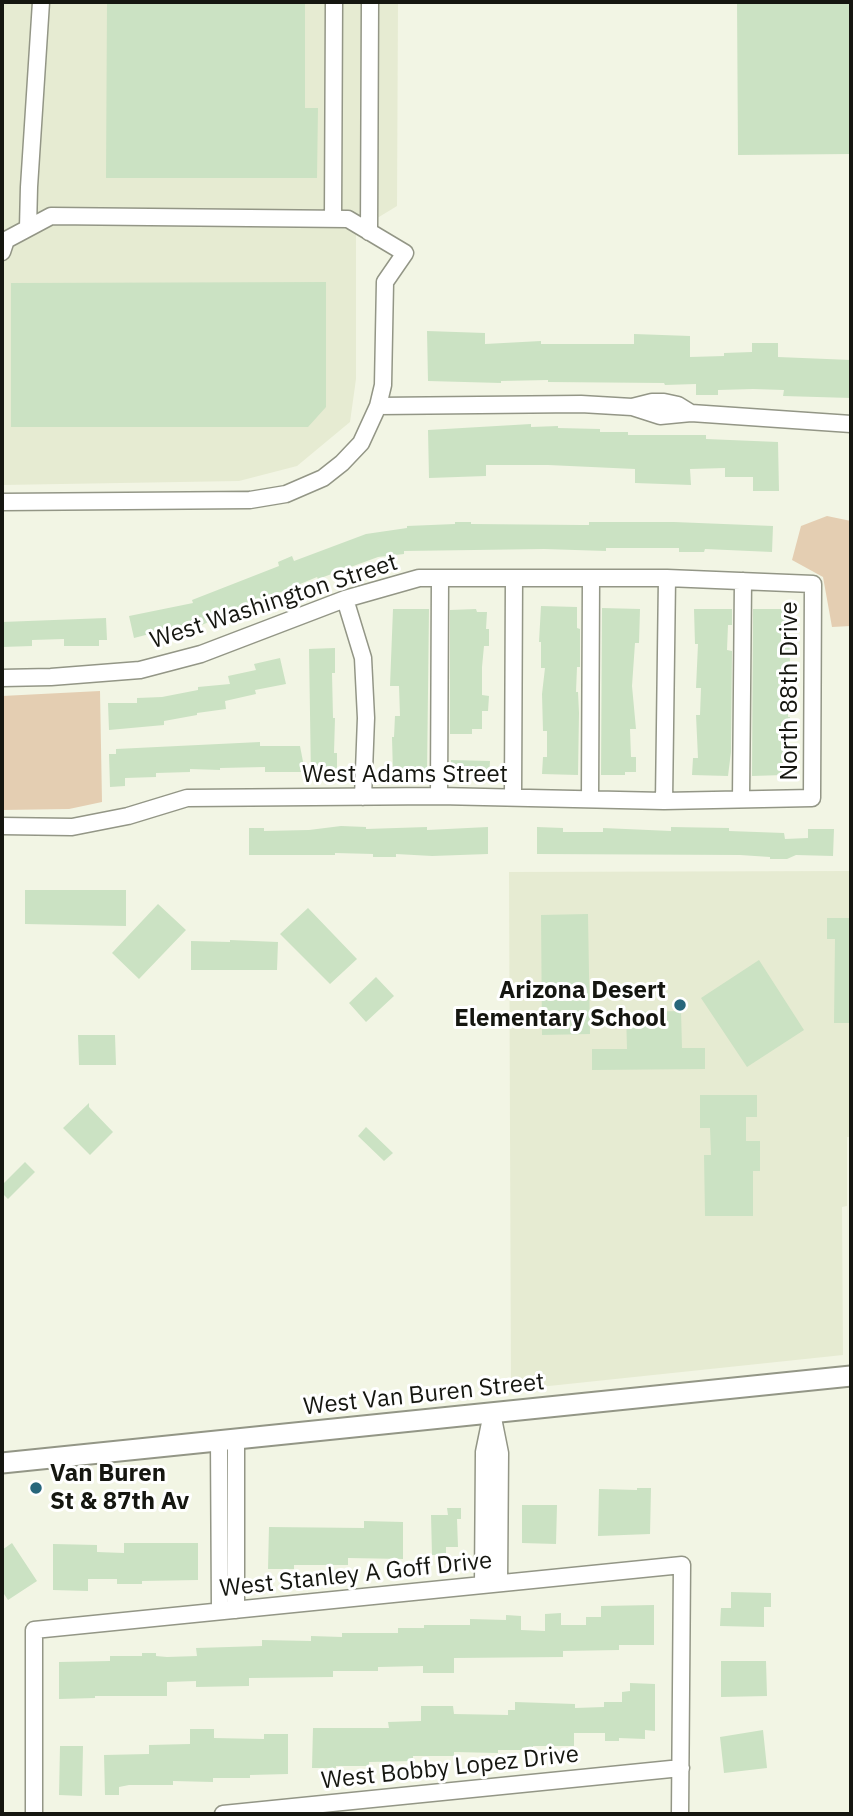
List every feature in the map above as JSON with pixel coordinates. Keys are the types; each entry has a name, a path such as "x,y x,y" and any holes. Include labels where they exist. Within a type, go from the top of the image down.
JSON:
{"main road":[{"name":"West Van Buren Street","path":"2,1463 851,1376"}],"street":[{"path":"28,228 41,2"},
{"path":"333,219 334,2"},
{"path":"369,232 370,2"},
{"path":"2,252 6,240 51,216 348,219 405,253 385,282 383,385 378,406 361,443 323,478 286,494 250,500 2,502"},
{"path":"378,406 581,404 632,407 660,416 691,414 851,424"},
{"name":"West Washington Street","path":"2,678 140,670 201,654 345,599 419,578 667,578 813,584"},
{"path":"439,796 440,578"},
{"path":"513,797 514,578"},
{"path":"664,801 667,578"},
{"path":"590,799 591,579"},
{"path":"741,799 744,581"},
{"name":"North 88th Drive","path":"812,798 813,584"},
{"path":"345,599 363,658 366,718 363,797"},
{"name":"West Adams Street","path":"2,826 72,827 128,816 187,798 439,796 664,801 812,798"},
{"path":"491,1584 484,1452 492,1413"},
{"path":"227,1440 228,1610"},
{"name":"West Stanley A Goff Drive","path":"34,1814 34,1630 682,1565 681,1768"},
{"path":"680,1814 681,1768"},
{"name":"West Bobby Lopez Drive","path":"223,1814 681,1768"}],"shaded area":[{"path":"2,2 398,2 397,206 356,231 356,379 350,422 297,466 239,481 2,485"},
{"path":"827,516 851,521 851,626 832,627 823,577 792,560 801,526"},
{"path":"100,691 102,802 69,809 2,810 2,696"},
{"name":"Arizona Desert Elementary School","path":"851,871 851,1137 847,1137 847,1206 842,1207 843,1355 511,1390 509,872"}],"building":[{"path":"107,2 305,2 305,108 318,108 317,178 106,178"},
{"path":"737,2 851,2 851,154 738,155"},
{"path":"326,282 326,407 308,427 11,427 11,283"},
{"path":"427,331 485,333 485,344 541,341 541,344 634,344 634,334 690,336 690,357 752,352 752,343 778,343 778,357 851,360 851,398 783,396 784,390 753,389 718,390 718,395 696,395 696,384 548,380 501,383 428,381"},
{"path":"531,424 531,427 558,426 600,429 600,432 628,432 628,435 706,435 706,439 778,442 779,491 753,491 753,477 725,477 725,468 690,469 691,485 635,483 635,469 548,465 486,465 486,476 429,478 428,430"},
{"path":"455,522 589,525 589,522 674,522 773,526 772,552 705,549 704,552 679,552 679,548 606,548 606,551 404,551 404,554 378,557 318,579 317,577 192,629 166,636 165,630 134,638 129,616 193,603 192,600 279,566 278,562 292,556 294,561 366,534 407,526"},
{"path":"541,606 577,607 577,628 580,629 580,667 577,667 576,692 579,713 578,775 542,774 543,757 547,757 547,731 543,731 542,694 545,668 541,668 539,642"},
{"path":"602,608 640,609 639,643 635,643 632,686 636,729 630,729 631,757 636,757 636,772 625,772 625,775 601,775"},
{"path":"393,609 429,609 427,775 393,775 392,737 395,716 400,716 399,686 390,686"},
{"path":"476,609 477,612 487,612 486,629 489,629 489,646 484,646 482,667 482,695 489,696 488,711 482,711 482,729 472,729 472,734 450,734 450,610"},
{"path":"694,609 732,609 727,650 732,651 731,752 728,776 692,775 693,758 698,758 696,715 700,715 701,688 696,688 698,644 695,644"},
{"path":"753,609 789,609 790,666 782,666 782,694 788,694 790,717 789,731 784,731 783,775 752,776"},
{"path":"106,618 107,640 99,640 99,646 64,646 64,639 32,640 32,646 2,647 2,622"},
{"path":"335,648 335,673 332,673 337,778 311,778 309,649"},
{"path":"280,658 286,684 255,690 256,694 225,701 226,709 164,721 164,725 109,730 108,703 137,703 137,698 162,697 198,690 198,687 230,684 228,676 256,670 254,664"},
{"path":"260,742 260,746 300,746 305,772 265,772 265,767 190,769 190,772 156,773 156,777 125,778 125,786 110,787 109,754 116,754 116,749"},
{"path":"451,760 490,761 489,778 451,777"},
{"path":"341,826 366,829 427,827 427,830 488,827 488,854 396,854 396,857 335,853 249,855 249,828 264,828 264,831"},
{"path":"537,827 563,828 563,832 603,832 603,828 671,831 671,827 729,828 729,831 784,833 785,839 808,838 808,829 834,829 833,856 796,855 787,859 770,859 740,855 537,854"},
{"path":"25,890 126,890 126,926 25,924"},
{"path":"158,904 186,930 139,979 112,953"},
{"path":"308,908 357,959 330,984 280,934"},
{"path":"588,914 590,1034 542,1035 541,915"},
{"path":"827,918 851,918 851,1023 834,1023 835,939 827,939"},
{"path":"191,941 278,942 277,970 191,970"},
{"path":"759,960 804,1030 747,1067 701,998"},
{"path":"376,977 394,996 366,1022 349,1003"},
{"path":"681,1011 682,1048 705,1048 705,1069 592,1070 592,1049 627,1049 626,1012"},
{"path":"78,1035 115,1035 116,1065 79,1065"},
{"path":"700,1095 757,1095 757,1117 746,1117 746,1141 760,1141 760,1171 753,1171 753,1216 705,1216 704,1155 711,1155 710,1128 700,1128"},
{"path":"89,1103 89,1107 113,1132 90,1155 63,1128"},
{"path":"366,1127 393,1153 384,1161 358,1136"},
{"path":"25,1162 35,1172 8,1199 2,1193 2,1185"},
{"path":"651,1488 650,1534 598,1536 599,1489"},
{"path":"522,1505 557,1505 556,1544 522,1543"},
{"path":"447,1508 461,1508 461,1519 457,1519 458,1547 446,1547 446,1555 432,1555 431,1515 448,1515"},
{"path":"364,1521 403,1522 403,1559 348,1558 348,1565 294,1565 294,1569 268,1569 269,1527 364,1528"},
{"path":"12,1543 37,1581 8,1600 2,1591 2,1550"},
{"path":"124,1543 198,1543 198,1580 117,1584 117,1579 88,1579 88,1591 53,1590 53,1544 97,1545 97,1552 124,1553"},
{"path":"731,1592 771,1593 771,1607 764,1607 764,1627 720,1626 721,1608 731,1608"},
{"path":"654,1605 654,1645 619,1645 619,1650 563,1651 563,1657 454,1658 454,1673 423,1673 423,1666 378,1667 378,1671 333,1671 333,1677 249,1678 249,1686 196,1687 196,1681 167,1682 167,1696 59,1699 59,1662 110,1661 110,1656 142,1656 142,1653 156,1653 156,1656 167,1657 197,1656 196,1648 262,1646 262,1640 311,1641 311,1636 342,1637 342,1633 398,1633 398,1628 424,1628 424,1625 470,1625 470,1619 506,1620 506,1615 521,1616 521,1630 545,1631 545,1614 561,1613 561,1625 586,1625 586,1617 601,1617 601,1606"},
{"path":"721,1661 766,1661 767,1696 721,1697"},
{"path":"630,1683 655,1684 655,1731 645,1730 645,1739 619,1738 619,1741 605,1741 605,1733 574,1733 574,1746 533,1746 533,1750 498,1750 498,1753 454,1752 454,1756 413,1756 413,1761 369,1762 369,1766 312,1768 313,1728 389,1728 388,1722 421,1721 421,1706 453,1706 454,1714 508,1715 508,1710 515,1710 515,1702 575,1704 575,1708 604,1707 604,1702 622,1702 622,1692 630,1691"},
{"path":"190,1729 214,1729 214,1738 264,1739 264,1734 288,1734 288,1774 213,1778 213,1782 173,1781 173,1785 129,1785 119,1787 119,1795 105,1795 104,1755 149,1754 149,1745 190,1744"},
{"path":"763,1730 767,1768 724,1773 720,1737"},
{"path":"60,1746 83,1746 82,1796 59,1795"}],"place":[{"name":"Arizona Desert Elementary School","path":"680,1005"},
{"name":"Van Buren St & 87th Av","path":"36,1488"}]}
